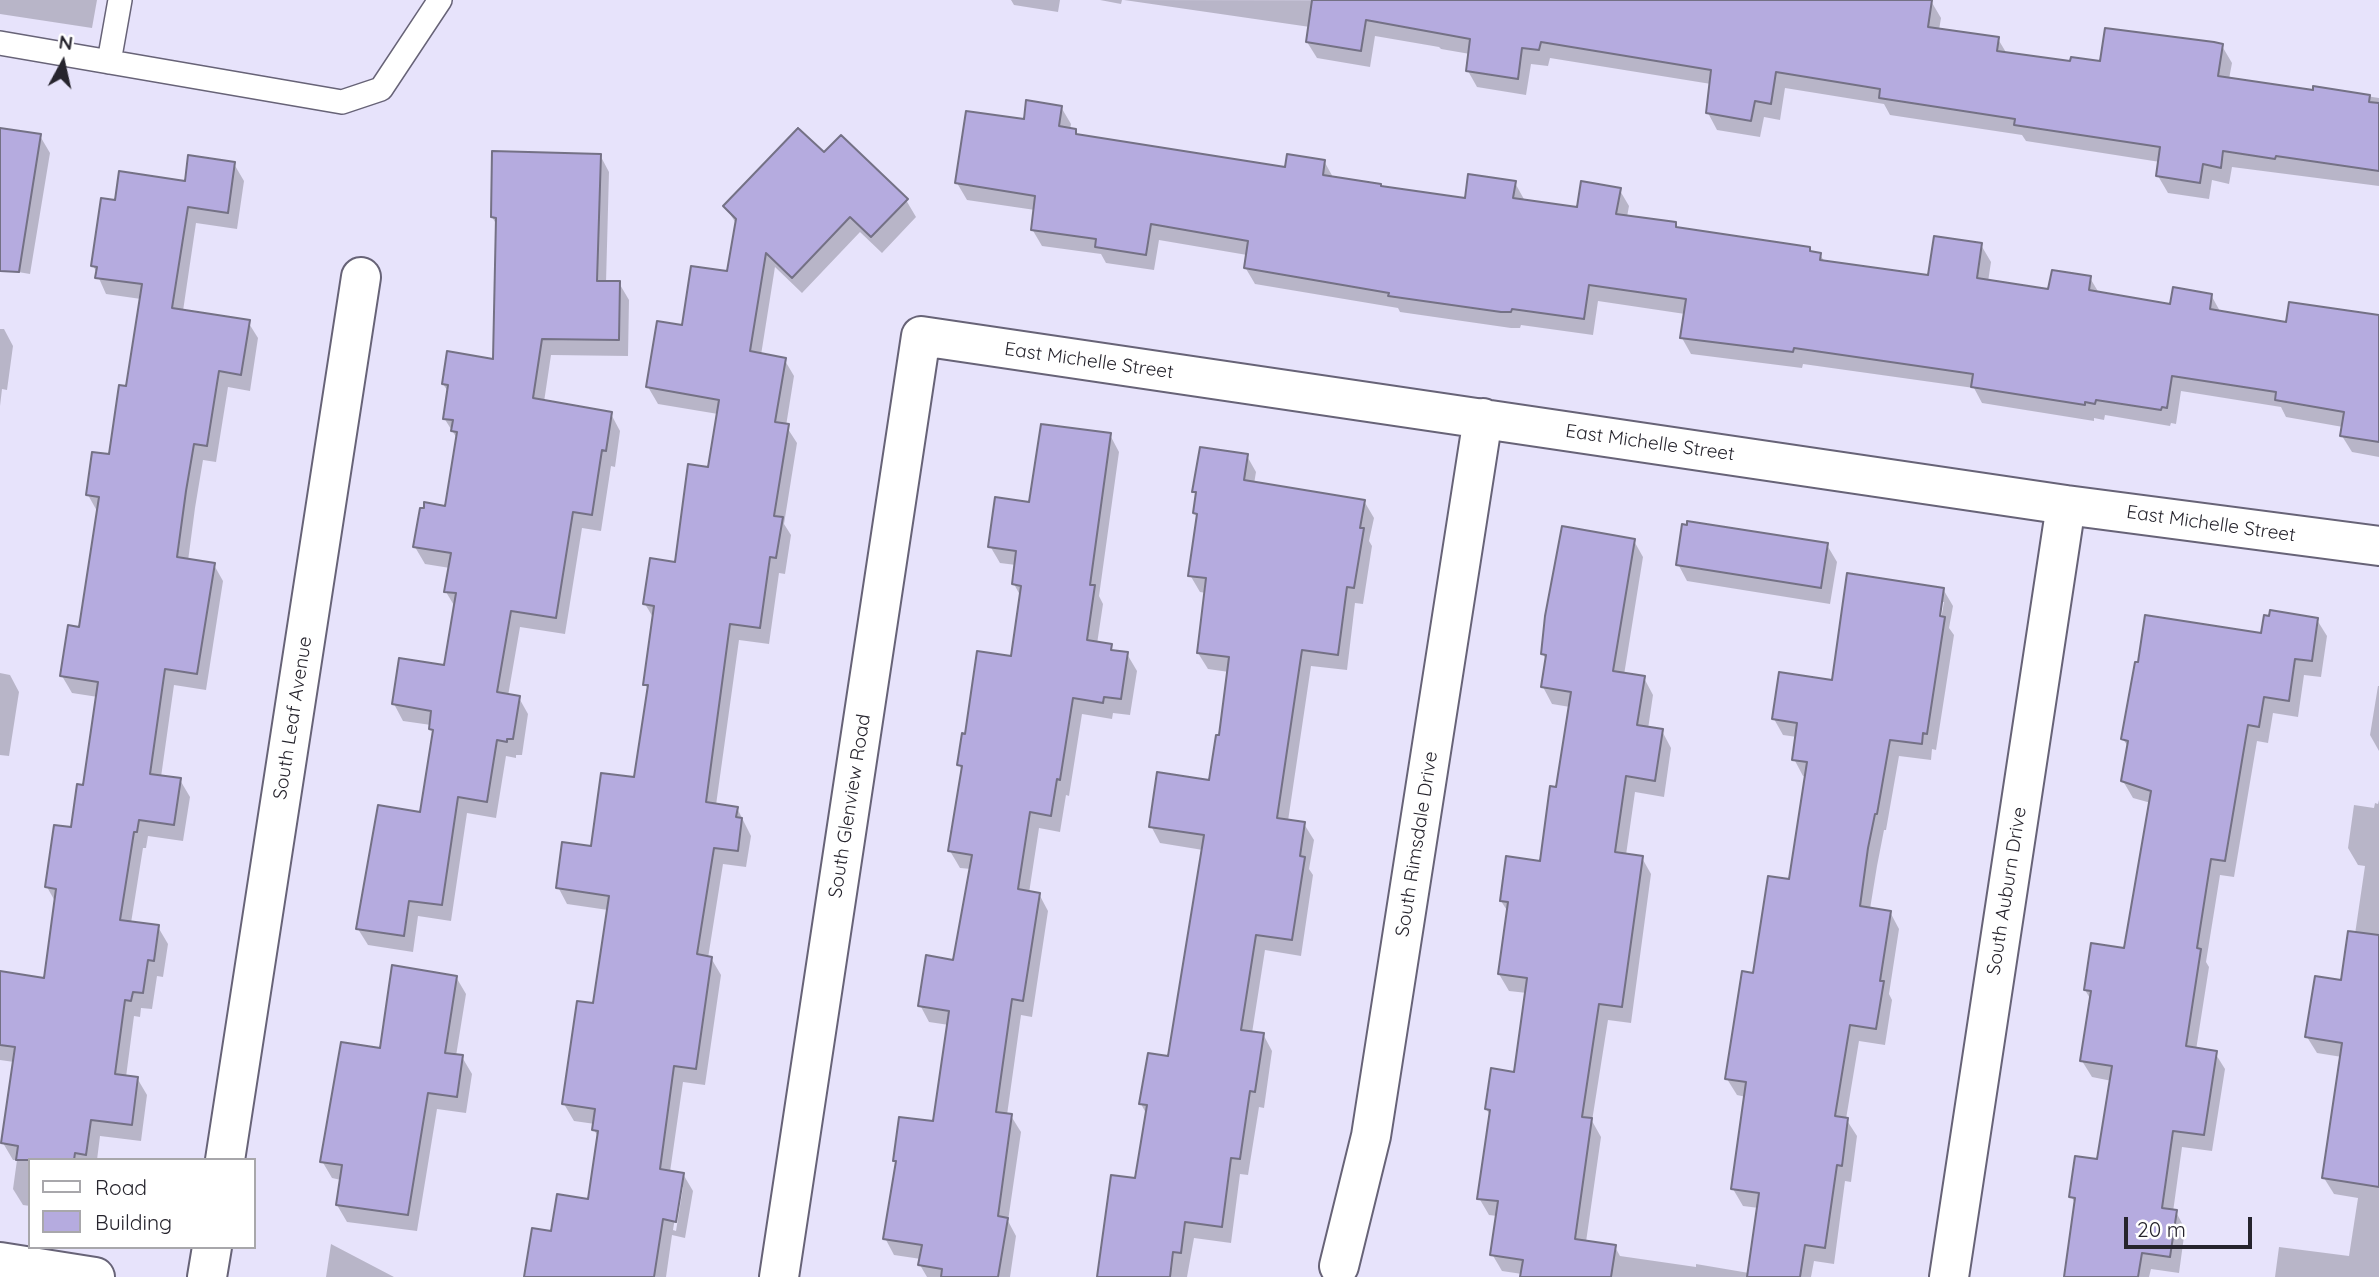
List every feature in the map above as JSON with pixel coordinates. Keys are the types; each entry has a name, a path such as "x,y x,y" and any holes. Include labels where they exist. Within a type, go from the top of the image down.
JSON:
{"street":[{"name":"South Leaf Avenue","path":"225,1158 361,277"},
{"name":"East Michelle Street","path":"921,336 2066,505 2379,546"},
{"name":"South Glenview Road","path":"779,1277 921,336"},
{"name":"South Rimsdale Drive","path":"1339,1266 1371,1136 1483,418"},
{"name":"South Auburn Drive","path":"1949,1277 2066,505"},
{"path":"208,1277 212,1249"},
{"path":"0,1262 95,1277"}],"lane":[{"path":"109,62 120,0"},
{"path":"0,43 342,102 381,89 440,0"}],"building":[{"path":"1312,0 1932,0 1928,27 1999,37 1997,51 2070,61 2071,57 2100,61 2105,28 2214,42 2223,44 2218,76 2313,90 2313,86 2370,95 2369,102 2379,103 2379,171 2223,151 2221,168 2203,164 2200,183 2156,176 2160,147 2014,125 2015,119 1879,98 1880,89 1776,72 1771,104 1755,101 1751,121 1706,113 1711,70 1541,42 1539,50 1522,48 1518,79 1466,71 1470,39 1366,20 1361,51 1306,42"},
{"path":"1026,100 1062,106 1059,126 1076,129 1076,134 1285,167 1287,154 1325,160 1323,175 1381,186 1465,198 1468,174 1516,181 1513,198 1577,207 1581,181 1621,188 1616,214 1676,222 1676,227 1810,247 1810,251 1821,253 1820,260 1928,275 1934,236 1982,243 1977,278 2048,289 2052,270 2091,276 2089,290 2170,304 2173,287 2212,294 2210,309 2286,322 2289,302 2379,315 2379,442 2340,436 2344,412 2275,400 2276,392 2172,376 2167,408 2162,407 2161,410 2096,400 2095,404 2085,402 2085,405 1971,387 1973,374 1794,348 1793,352 1680,338 1686,299 1589,285 1584,319 1512,309 1511,312 1501,312 1388,296 1389,293 1244,268 1248,241 1151,224 1146,255 1095,247 1096,239 1031,230 1035,196 955,183 966,111 1024,119"},
{"path":"0,128 41,134 19,272 0,271"},
{"path":"798,128 824,152 841,135 908,199 871,237 850,217 792,278 766,253 750,351 786,358 775,422 789,424 774,516 783,517 776,558 770,557 760,628 730,624 706,802 738,807 736,817 742,818 738,851 714,848 697,954 712,957 696,1069 674,1066 660,1169 684,1173 676,1222 663,1219 654,1277 524,1277 532,1228 551,1231 557,1194 588,1199 598,1131 592,1130 595,1109 562,1104 577,1001 593,1003 609,896 556,888 562,842 591,846 601,773 634,777 648,685 643,685 654,606 643,604 650,558 675,562 688,464 708,467 719,400 646,387 657,321 682,325 691,266 727,271 736,219 723,206"},
{"path":"492,151 601,154 597,281 620,281 619,340 542,339 533,398 612,412 606,451 602,450 592,515 573,512 556,618 511,611 497,692 520,696 513,739 507,739 507,742 497,740 487,802 458,797 442,905 409,901 404,936 356,929 378,805 420,812 433,730 429,729 431,711 392,704 399,658 444,665 456,593 444,592 451,553 413,547 420,508 424,508 424,502 445,506 457,432 451,431 453,420 443,419 448,385 442,384 447,351 493,359 496,218 491,217"},
{"path":"188,155 235,162 228,213 188,207 172,308 250,320 241,375 219,371 207,446 194,444 186,491 177,557 215,563 197,674 165,669 150,774 181,778 174,825 139,820 137,832 134,832 120,920 159,925 154,961 148,960 143,993 133,992 131,1001 125,1000 115,1074 138,1077 132,1125 91,1120 86,1155 75,1153 74,1158 16,1160 18,1146 1,1143 15,1047 0,1045 0,971 44,978 56,889 45,887 54,825 71,827 77,784 83,785 98,682 60,676 68,625 79,627 99,497 86,495 92,452 109,454 119,385 126,386 142,284 95,278 97,267 91,266 101,198 115,200 119,171 185,181"},
{"path":"1041,424 1111,433 1090,585 1095,585 1087,640 1112,644 1111,650 1128,652 1121,699 1104,697 1103,703 1073,698 1060,780 1057,779 1051,816 1030,812 1018,889 1040,893 1023,1001 1012,999 996,1112 1012,1114 998,1216 1008,1218 998,1277 941,1277 942,1269 918,1265 922,1245 883,1239 896,1161 893,1161 899,1117 933,1121 949,1011 918,1006 926,955 953,960 972,855 948,851 962,766 957,765 962,733 965,734 977,651 1011,656 1021,586 1012,584 1016,551 988,547 995,497 1029,502"},
{"path":"1200,447 1248,454 1244,480 1365,500 1360,528 1364,528 1354,588 1347,587 1338,655 1302,650 1277,818 1305,822 1300,856 1305,857 1292,940 1256,935 1241,1030 1264,1033 1255,1092 1250,1091 1240,1159 1231,1158 1222,1227 1185,1222 1181,1253 1173,1252 1170,1277 1097,1277 1111,1175 1135,1178 1147,1105 1139,1104 1148,1053 1168,1056 1204,835 1149,827 1157,772 1209,780 1216,735 1219,735 1229,657 1197,653 1206,578 1188,576 1197,514 1193,513 1196,492 1192,492"},
{"path":"1687,521 1828,543 1821,588 1676,565 1682,524 1687,525"},
{"path":"1562,526 1635,539 1613,671 1645,676 1637,725 1663,729 1655,781 1626,776 1615,852 1643,856 1622,1007 1599,1004 1582,1117 1592,1118 1575,1239 1616,1245 1611,1277 1520,1277 1523,1260 1490,1255 1498,1201 1477,1199 1490,1110 1485,1109 1491,1068 1514,1072 1527,978 1498,974 1508,902 1500,901 1506,856 1540,861 1550,786 1556,787 1571,692 1541,687 1546,655 1541,654 1545,616"},
{"path":"1847,573 1944,588 1940,616 1945,617 1927,734 1923,733 1922,744 1890,740 1868,848 1860,906 1891,911 1880,981 1884,981 1876,1029 1850,1025 1835,1116 1848,1118 1842,1166 1837,1165 1825,1248 1805,1245 1800,1277 1747,1277 1759,1193 1731,1189 1746,1082 1725,1079 1742,971 1753,973 1768,876 1789,879 1807,762 1792,760 1797,723 1772,719 1779,672 1832,680"},
{"path":"2270,610 2318,618 2312,661 2295,659 2289,701 2264,697 2259,727 2248,725 2225,861 2211,859 2186,1046 2217,1051 2204,1135 2173,1131 2162,1208 2177,1210 2170,1257 2142,1253 2138,1277 2064,1277 2075,1198 2069,1197 2075,1156 2097,1159 2112,1066 2080,1061 2091,991 2084,990 2091,943 2124,948 2151,791 2121,781 2128,741 2121,739 2145,615 2261,633 2264,615 2269,616"},
{"path":"2348,931 2379,935 2379,1187 2322,1178 2342,1043 2305,1037 2315,976 2341,980"},
{"path":"392,965 457,976 445,1053 463,1055 457,1097 428,1093 408,1215 336,1205 342,1165 320,1162 341,1042 380,1048"}]}
